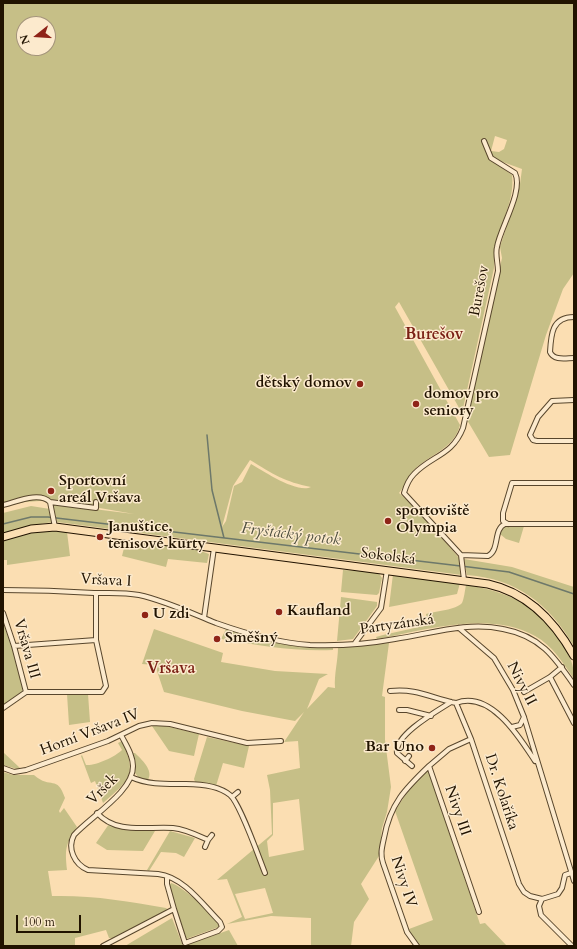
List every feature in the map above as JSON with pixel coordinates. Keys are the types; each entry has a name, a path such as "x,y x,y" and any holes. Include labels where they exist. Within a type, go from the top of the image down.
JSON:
{"main road":[{"name":"Sokolská","path":"3,537 55,524 214,548 387,570 464,577 495,585 523,598 540,611 556,627 574,656"}],"street":[{"name":"Burešov","path":"462,557 404,493 408,481 414,473 453,445 463,428 498,271 497,247 512,206 517,184 517,177 515,173 491,158 484,141"},
{"path":"574,317 563,318 556,324 552,338 551,354 556,358 574,358"},
{"path":"574,400 552,401 538,417 531,432 531,437 536,441 574,441"},
{"path":"509,524 504,522 502,517 512,483 574,482"},
{"path":"3,504 36,497 44,498 50,502 96,508 96,502"},
{"path":"50,502 55,524"},
{"path":"464,577 462,557 491,555 501,527 509,524 574,524"},
{"path":"204,618 214,548"},
{"path":"355,643 380,608 387,570"},
{"name":"Vršava I","path":"3,590 138,595 204,618"},
{"path":"14,646 96,640 96,593"},
{"name":"Vršava III","path":"3,613 14,646 26,692"},
{"name":"Partyzánská","path":"204,618 285,641 310,645 393,640 459,628 482,626 503,629 524,634 541,645 552,654 574,685"},
{"name":"Nivy II","path":"459,628 482,646 502,670 513,690 524,717 574,881"},
{"name":"Vršava III","path":"3,708 26,692 102,692 106,686 96,640"},
{"path":"524,692 550,677 562,667"},
{"path":"550,677 574,723"},
{"path":"390,691 417,691 456,704"},
{"name":"Nivy II","path":"456,704 466,701 483,705 512,727 538,765"},
{"path":"412,766 397,753 398,745 413,728 451,702"},
{"name":"Dr. Kolaříka","path":"456,704 471,739 519,884 526,893 535,898 542,899"},
{"path":"399,710 407,710 431,716"},
{"path":"512,727 520,725 524,717"},
{"name":"Horní Vršava IV","path":"3,768 14,772 26,770 121,735 139,726 163,723 246,743 281,741"},
{"name":"Vršek","path":"121,735 133,761 131,777 123,790 74,835 71,841 75,860 85,869 93,871 158,874 167,876"},
{"path":"429,766 449,749 471,739"},
{"path":"405,761 409,756"},
{"name":"Nivy III","path":"429,766 480,912"},
{"name":"Nivy IV","path":"417,946 407,932 383,863 381,851 386,825 396,801 429,766"},
{"path":"131,777 145,782 161,784 209,786 219,789 232,797 240,811 265,873"},
{"path":"232,797 238,792"},
{"path":"97,813 109,823 122,827 174,828 208,840"},
{"path":"205,847 212,834"},
{"path":"571,872 565,875 562,888 558,894 542,899 539,906 541,915 572,946"},
{"path":"167,876 188,890 222,926 218,931 186,943 174,909 167,884 167,876"},
{"path":"103,946 174,909"}],"shaded area":[{"path":"3,3 574,3 574,273 563,289 546,335 510,455 489,457 467,420 502,258 500,247 520,184 522,169 500,161 494,162 512,175 510,202 495,246 494,268 462,413 399,302 395,307 460,425 453,440 447,446 420,464 414,470 399,493 415,507 460,559 462,575 57,522 53,504 134,514 54,500 25,502 3,507","holes":["495,136 507,140 504,149 499,152 491,151","250,460 279,477 294,483 311,487 305,488 289,485 251,464 242,482 234,486 226,521 222,527 233,486"]},
{"path":"31,506 50,509 52,522 29,526 3,534 3,513"},
{"path":"507,526 524,526 519,543 506,539 500,534 502,528"},
{"path":"53,531 67,532 70,556 7,565 7,560 3,560 3,540 27,533"},
{"path":"131,540 198,550 209,554 207,563 168,559 166,567 122,556 124,548"},
{"path":"464,559 512,567 574,587 574,646 553,617 530,596 501,582 485,577 467,575"},
{"path":"343,570 378,572 382,578 379,593 377,595 341,592"},
{"path":"393,574 460,583 457,594 389,607"},
{"path":"466,585 496,592 509,597 522,603 545,620 555,631 568,653 574,673 574,679 547,644 535,636 517,628 498,624 457,624 377,639 376,637 383,635 428,625 426,614 451,609 462,603"},
{"path":"341,597 377,602 377,606 353,639 337,641"},
{"path":"3,621 16,656 23,692 3,706"},
{"path":"154,629 223,653 221,662 275,671 328,674 319,679 307,709 328,687 335,688 338,647 389,643 382,696 385,697 385,740 391,787 387,812 382,828 379,856 361,884 369,899 354,922 351,946 311,946 311,918 271,916 227,924 242,917 227,879 217,880 272,834 270,790 267,775 300,768 298,741 284,742 304,712 295,721 242,711 164,692 155,665 142,664","holes":["299,799 304,850 269,857 267,841 273,835 273,803","265,888 273,913 245,919 235,894"]},
{"path":"226,629 279,642 319,648 333,648 333,650 291,649 221,639"},
{"path":"67,694 88,694 90,722 69,725"},
{"path":"161,725 199,734 194,756 169,751 152,726"},
{"path":"207,737 249,746 244,768 223,763 216,786 195,782 194,779"},
{"path":"122,741 127,752 129,762 130,769 128,776 125,782 103,803 95,781 91,783 81,756 82,755 86,765 100,763 122,750 118,743"},
{"path":"3,752 20,768 17,769 3,765"},
{"path":"133,753 135,753 146,765 149,772 148,780 139,778 135,773"},
{"path":"428,770 480,924 485,923 507,946 420,946 411,935 409,929 433,920 395,811 410,788"},
{"path":"3,772 13,775 34,775 45,782 59,786 65,798 59,811 60,813 64,808 77,827 70,838 67,847 67,870 48,871 52,896 81,896 124,901 166,908 171,913 119,939 109,938 106,930 75,938 75,946 3,946"},
{"path":"109,824 125,830 155,831 143,851 107,850 96,843"},
{"path":"170,831 195,838 184,857 176,853 161,852 149,871 147,870"},
{"path":"171,883 183,889 199,902 213,917 219,927 186,939 169,886"},
{"path":"172,918 183,946 125,946"},
{"path":"229,930 238,946 184,946"}],"waterway":[{"path":"207,435 212,490 224,538"},
{"name":"Fryštácký potok","path":"3,524 31,517 48,517 469,567 509,572 574,594"}],"place":[{"name":"dětský domov","path":"360,384"},
{"name":"domov pro seniory","path":"416,404"},
{"name":"Sportovní areál Vršava","path":"51,491"},
{"name":"sportoviště Olympia","path":"388,521"},
{"name":"Januštice, tenisové kurty","path":"100,537"},
{"name":"Kaufland","path":"279,612"},
{"name":"U zdi","path":"145,615"},
{"name":"Směšný","path":"217,639"},
{"name":"Bar Uno","path":"432,748"}],"district":[{"name":"Burešov","path":"434,335"},
{"name":"Vršava","path":"171,669"}]}
